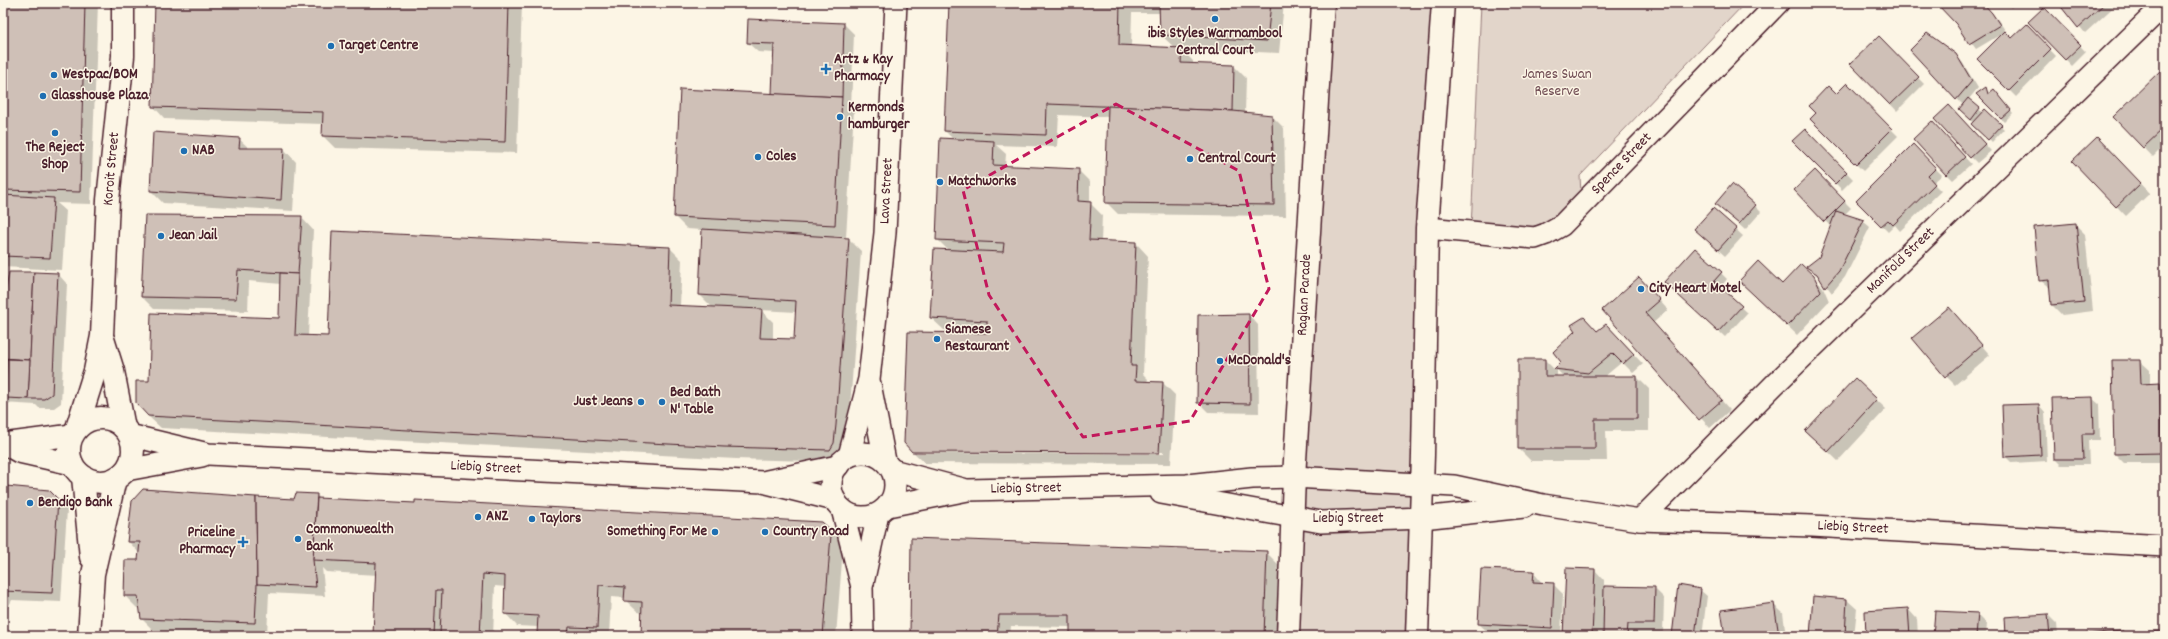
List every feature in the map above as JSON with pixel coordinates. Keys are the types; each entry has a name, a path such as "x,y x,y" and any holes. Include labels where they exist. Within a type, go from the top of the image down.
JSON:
{"main road":[{"name":"Koroit Street","path":"74,431 95,371 102,336 108,200 122,56 123,3"},
{"name":"Raglan Parade","path":"1288,636 1294,477 1323,3"},
{"path":"1417,636 1422,518 1427,228 1443,3"},
{"name":"Koroit Street","path":"102,336 113,371 127,431"},
{"path":"88,636 93,574 121,474 133,453 127,431 116,421 106,418 96,418 85,421 74,431 69,445 77,470 93,574"},
{"path":"77,470 99,482 121,474"}],"street":[{"name":"Lava Street","path":"843,461 869,379 885,233 896,3"},
{"name":"Spence Street","path":"1427,228 1535,238 1562,225 1778,3"},
{"name":"Manifold Street","path":"1640,520 1774,384 2165,4"},
{"name":"Lava Street","path":"869,379 888,466"},
{"path":"4,444 74,431"},
{"name":"Liebig Street","path":"127,431 208,454 763,482 838,504"},
{"path":"4,444 19,452 77,470"},
{"path":"862,588 883,510 896,488 888,466 868,453 858,453 843,461 831,482 862,588 863,636"},
{"name":"Liebig Street","path":"121,474 208,454"},
{"name":"Liebig Street","path":"763,482 843,461"},
{"name":"Liebig Street","path":"888,466 968,490"},
{"name":"Liebig Street","path":"883,510 968,490 1186,485 1252,478 1294,477 1454,486 1542,505 1640,520 1812,526 2165,546"},
{"name":"Liebig Street","path":"1133,487 1189,499 1321,522 1422,518 1542,505"},
{"path":"838,504 859,517 869,517 883,510"}],"highlighted area":[{"path":"1116,104 1239,171 1269,289 1190,421 1083,437 989,295 963,190"}],"green space":[{"path":"1323,3 1443,3 1417,636 1288,636"},
{"name":"James Swan Reserve","path":"1481,3 1745,3 1580,176 1581,194 1551,232 1471,229"}],"building":[{"name":"Glasshouse Plaza","path":"3,3 85,3 80,192 3,190"},
{"name":"Target Centre","path":"155,3 509,3 505,142 322,136 323,112 152,107"},
{"path":"949,3 1120,3 1119,45 1182,48 1181,63 1234,65 1233,111 1047,104 1046,135 944,131"},
{"name":"ibis Styles Warrnambool Central Court","path":"1159,3 1271,3 1267,41 1160,35"},
{"path":"1936,3 1983,3 2000,25 1969,44 1956,24"},
{"path":"2058,3 2105,3 2078,28"},
{"path":"2044,7 2081,45 2065,60 2028,22"},
{"path":"748,19 844,23 842,97 772,94 774,44 747,43"},
{"path":"2027,24 2051,49 2009,91 1977,59 2005,31 2012,38"},
{"path":"1927,33 1956,54 1972,81 1956,100 1910,50"},
{"path":"1879,36 1919,77 1890,105 1850,64"},
{"path":"2165,66 2165,127 2143,148 2113,117"},
{"path":"1847,83 1892,129 1856,165 1810,119 1816,113 1809,106 1828,86 1836,94"},
{"path":"1986,87 1988,94 1994,89 2011,110 2001,119 1976,94"},
{"name":"Coles","path":"680,89 842,97 835,225 674,217"},
{"path":"1968,98 1980,108 1971,120 1959,109"},
{"path":"1949,105 1985,144 1970,158 1934,119"},
{"name":"Central Court","path":"1108,106 1233,111 1272,115 1274,205 1105,203"},
{"path":"1985,109 2002,125 1988,140 1971,124"},
{"path":"1932,121 1965,157 1946,175 1913,139"},
{"path":"1805,129 1847,172 1835,184 1792,141"},
{"path":"153,132 240,138 239,148 284,148 281,200 150,191"},
{"path":"2097,137 2141,183 2116,207 2072,161"},
{"path":"940,138 994,141 993,165 1079,169 1078,201 1091,202 1089,240 1136,242 1131,366 1136,366 1135,381 1163,382 1159,453 912,452 904,443 908,332 987,333 987,321 930,318 934,249 1003,252 1004,243 936,240"},
{"path":"1913,144 1936,168 1928,176 1935,184 1893,225 1888,220 1881,226 1856,201"},
{"path":"1815,170 1845,201 1824,222 1794,190"},
{"path":"1732,184 1756,205 1739,224 1715,204"},
{"path":"3,195 54,198 50,258 3,256"},
{"path":"1713,208 1737,229 1718,250 1694,229"},
{"path":"1836,211 1864,220 1839,271 1825,287 1817,274 1806,267 1819,257"},
{"path":"145,215 302,216 298,274 238,270 236,299 141,297"},
{"path":"2076,223 2084,302 2051,305 2049,280 2039,281 2034,227"},
{"path":"702,229 849,238 836,425 834,443 830,450 724,447 148,416 136,403 136,381 149,381 151,313 279,318 280,273 298,274 295,335 328,336 332,231 670,247 668,305 762,309 760,338 794,339 796,301 699,295"},
{"path":"1695,248 1722,272 1714,281 1742,306 1718,332 1664,282"},
{"path":"1758,261 1782,284 1801,264 1814,276 1821,291 1787,326 1739,281"},
{"path":"9,272 34,272 30,360 3,358 3,308"},
{"path":"34,272 58,273 52,394 44,399 28,399"},
{"path":"1639,277 1660,300 1645,313 1722,400 1699,420 1602,310"},
{"path":"1949,307 1982,345 1945,377 1912,338"},
{"path":"1249,314 1250,404 1197,403 1198,315"},
{"path":"1584,317 1597,331 1606,324 1634,354 1623,364 1612,353 1588,373 1554,369 1561,362 1553,352 1575,331 1571,325"},
{"path":"3,358 7,359 6,398 3,398"},
{"path":"7,359 30,360 28,399 6,398"},
{"path":"1518,359 1545,359 1545,376 1637,376 1637,419 1595,419 1595,449 1518,449"},
{"path":"2112,360 2140,360 2141,384 2160,383 2161,453 2114,454"},
{"path":"1855,378 1877,399 1828,452 1805,431"},
{"path":"2093,397 2094,434 2082,434 2083,459 2054,459 2052,398"},
{"path":"2039,404 2041,455 2004,457 2002,405"},
{"path":"3,486 6,486 3,543"},
{"path":"6,486 49,490 58,499 52,593 3,591"},
{"path":"143,489 256,497 257,584 255,623 141,619 138,596 124,596 125,560 138,560 140,542 127,542 132,501"},
{"path":"296,493 317,494 313,560 316,587 257,584 256,497 294,499"},
{"path":"317,498 415,503 415,500 822,522 830,529 831,535 823,636 641,636 642,602 624,601 625,587 599,585 597,628 569,627 568,636 537,634 538,616 504,614 505,576 483,574 480,636 440,634 442,590 436,590 434,636 373,635 376,563 313,560"},
{"path":"911,538 1267,551 1264,636 1103,636 1070,634 1070,615 999,615 997,636 910,636"},
{"path":"1566,568 1595,569 1592,636 1563,636"},
{"path":"1481,569 1534,571 1533,582 1554,583 1552,628 1478,624"},
{"path":"1678,585 1701,589 1695,636 1672,636"},
{"path":"1604,586 1655,587 1654,624 1628,624 1627,636 1603,636"},
{"path":"1813,596 1847,599 1845,636 1810,636"},
{"path":"1774,603 1779,636 1725,636 1721,610"},
{"path":"1908,608 1910,636 1866,636 1865,611"},
{"path":"1935,611 1978,613 1976,636 1933,636"},
{"path":"2048,614 2050,636 2005,636 2004,617"},
{"path":"2123,631 2123,636 2068,636 2068,635"},
{"path":"2165,631 2165,636 2141,636 2141,632"}],"place":[{"name":"ibis Styles Warrnambool Central Court","path":"1215,19"},
{"name":"Target Centre","path":"331,46"},
{"name":"Artz & Kay Pharmacy","path":"826,69"},
{"name":"Westpac/BOM","path":"54,75"},
{"name":"Glasshouse Plaza","path":"43,96"},
{"name":"Kermonds hamburger","path":"840,117"},
{"name":"The Reject Shop","path":"55,133"},
{"name":"NAB","path":"184,151"},
{"name":"Coles","path":"758,157"},
{"name":"Central Court","path":"1190,159"},
{"name":"Matchworks","path":"940,182"},
{"name":"Jean Jail","path":"161,236"},
{"name":"City Heart Motel","path":"1641,289"},
{"name":"Siamese Restaurant","path":"937,339"},
{"name":"McDonald's","path":"1220,361"},
{"name":"Just Jeans","path":"641,402"},
{"name":"Bed Bath N' Table","path":"662,402"},
{"name":"Bendigo Bank","path":"30,503"},
{"name":"ANZ","path":"478,517"},
{"name":"Taylors","path":"532,519"},
{"name":"Something For Me","path":"715,532"},
{"name":"Country Road","path":"765,532"},
{"name":"Commonwealth Bank","path":"298,539"},
{"name":"Priceline Pharmacy","path":"243,542"}]}
